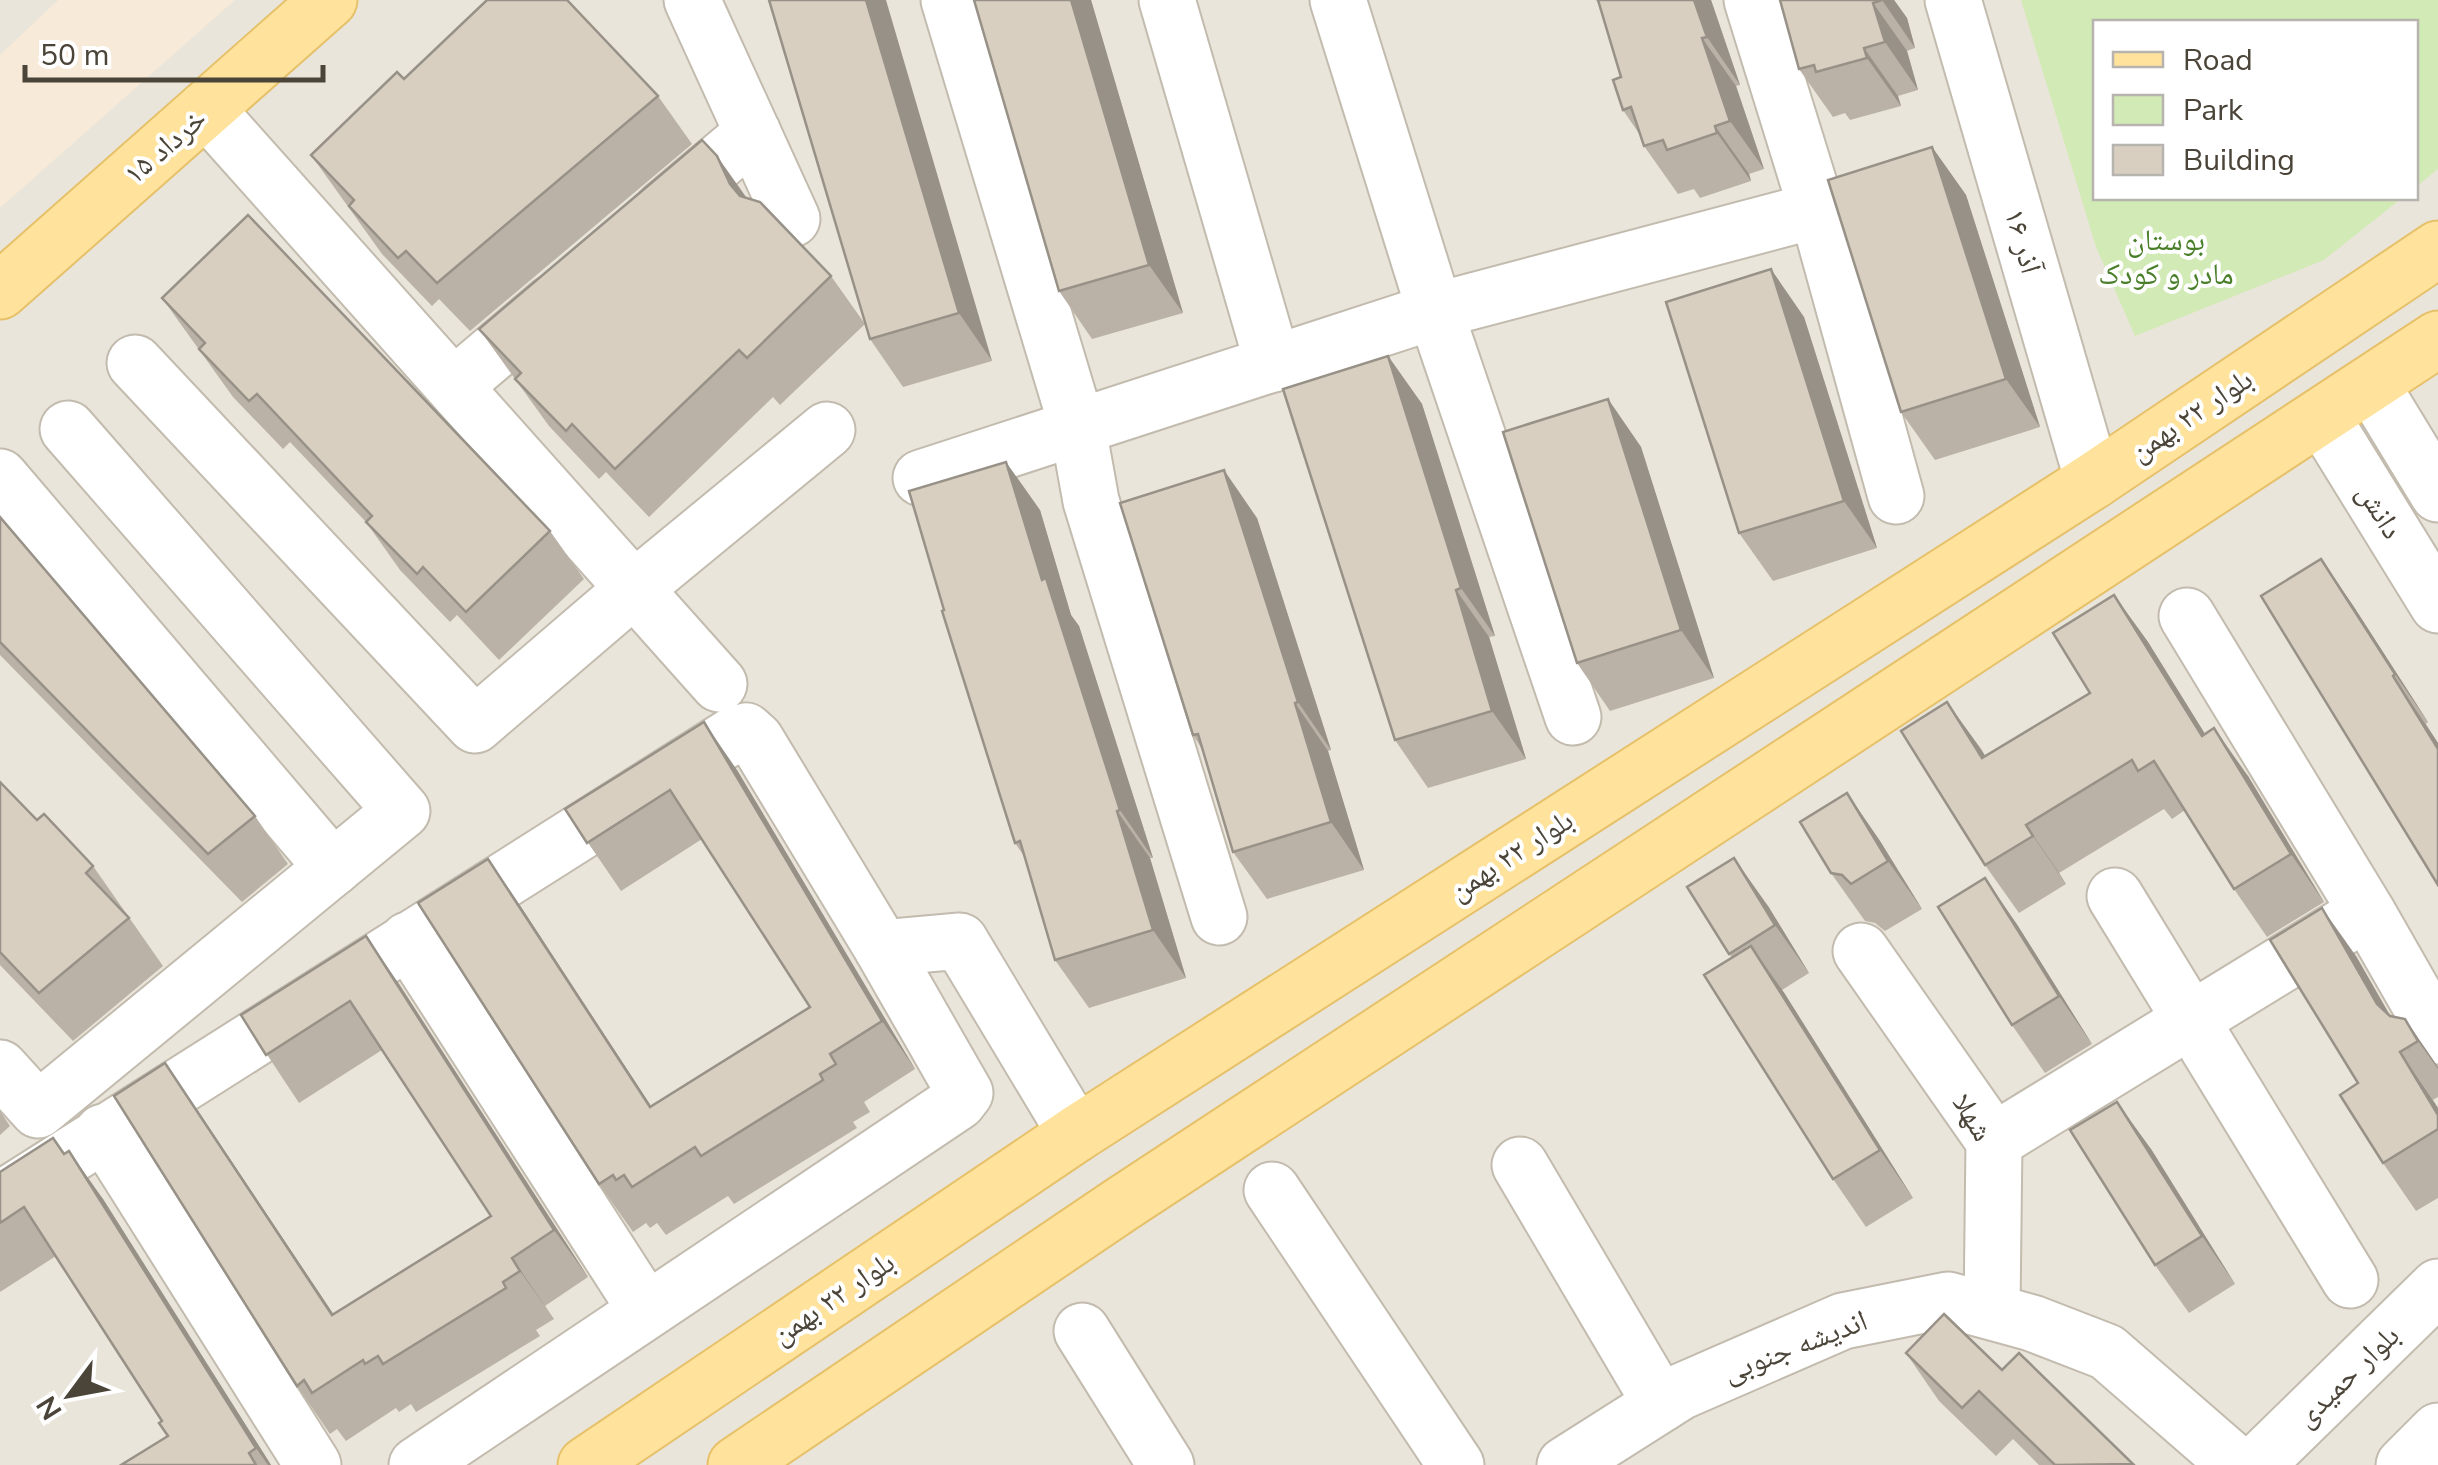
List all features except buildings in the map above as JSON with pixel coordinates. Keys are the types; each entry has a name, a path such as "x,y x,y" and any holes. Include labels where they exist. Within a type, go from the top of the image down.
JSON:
{"main road":[{"name":"۱۵ خرداد","path":"0,291 329,0"},
{"name":"بلوار ۲۲ بهمن","path":"586,1465 1076,1134 2093,481 2438,249"},
{"path":"736,1465 1122,1204 2438,339"},
{"path":"1788,677 1830,739"}],"street":[{"path":"692,0 792,219"},
{"path":"950,0 1078,428 1091,501 1219,916"},
{"path":"1167,0 1273,364"},
{"path":"1338,0 1435,312 1574,717"},
{"path":"1752,0 1817,210 1896,496"},
{"name":"۱۶ آذر","path":"1954,0 2093,481"},
{"path":"206,109 719,684"},
{"path":"454,386 752,133"},
{"path":"921,478 1435,312 1817,210"},
{"path":"135,363 475,726 828,430"},
{"name":"دانش","path":"2371,384 2438,494"},
{"name":"دانش","path":"2322,417 2438,604"},
{"path":"0,1068 38,1110 402,810 68,429"},
{"path":"0,478 333,868"},
{"path":"2187,616 2438,1036"},
{"path":"0,1200 102,1132 746,730 756,740 882,948 965,1094 416,1465"},
{"path":"2115,896 2350,1280"},
{"path":"1994,1141 2367,912"},
{"path":"408,940 646,1310"},
{"path":"882,948 960,941 1076,1134"},
{"name":"شهلا","path":"1861,950 1994,1141 1992,1312"},
{"path":"102,1132 313,1465"},
{"path":"1520,1164 1661,1404"},
{"path":"1272,1190 1456,1465"},
{"name":"بلوار حمیدی","path":"2256,1465 2438,1288"},
{"name":"اندیشه جنوبی","path":"1564,1465 1627,1450 1661,1404 1680,1392 1843,1321 1948,1300 2032,1323 2107,1352 2237,1465"},
{"path":"1082,1330 1166,1465"},
{"path":"2404,1465 2438,1432"}],"shaded area":[{"path":"0,0 2438,0 2438,1465 0,1465"},
{"path":"58,0 235,0 0,208 0,55"}],"green space":[{"name":"بوستان مادر و کودک","path":"2021,0 2438,0 2438,169 2418,185 2418,20 2093,20 2093,200 2399,200 2324,260 2135,336 2096,247"}]}
